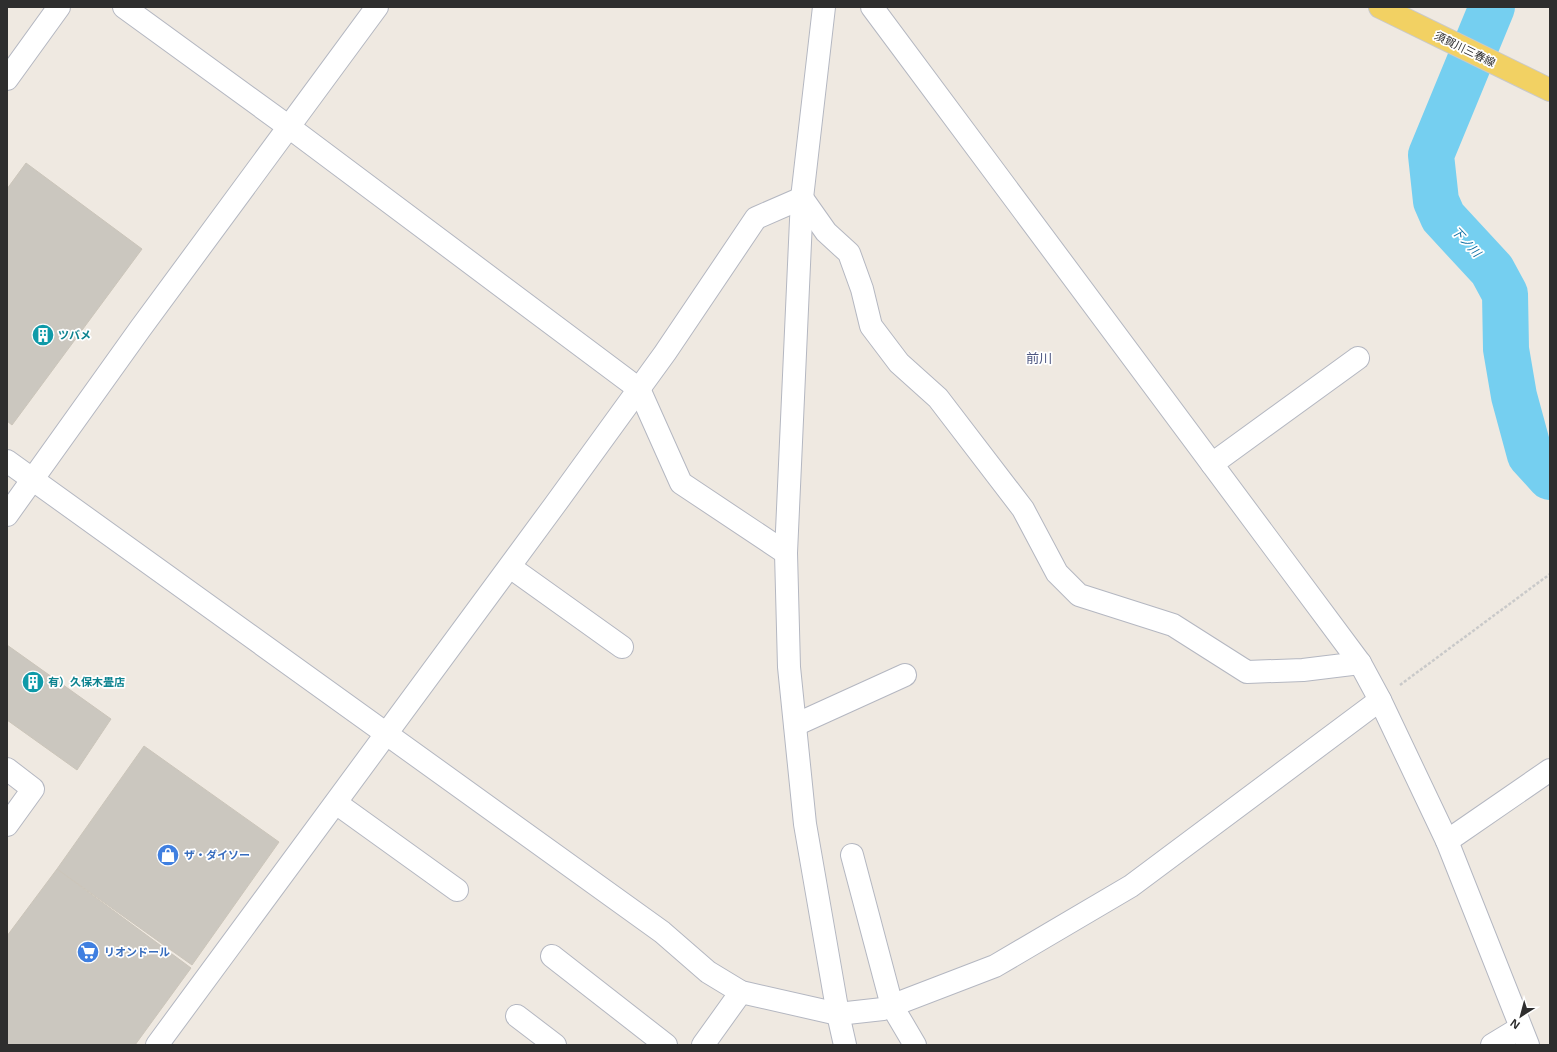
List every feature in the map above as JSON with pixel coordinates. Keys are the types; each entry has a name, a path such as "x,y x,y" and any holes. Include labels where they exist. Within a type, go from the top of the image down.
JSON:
{"main road":[{"name":"須賀川三春線","path":"1380,7 1550,90"}],"street":[{"path":"7,78 59,7"},
{"path":"124,7 289,127 639,389 681,483 786,553"},
{"path":"7,515 140,329 377,7"},
{"path":"824,7 802,198 786,553 789,667 805,824 838,1014 845,1045"},
{"path":"872,7 1360,663 1380,700 1447,841 1524,1037 1492,1045"},
{"path":"157,1045 510,567 639,389 756,218 802,198"},
{"path":"802,198 826,232 848,253 862,289 871,326 899,363 938,398 1023,509 1057,573 1079,595 1173,625 1247,672 1303,670 1360,663"},
{"path":"1212,464 1358,358"},
{"path":"7,460 662,932 708,972 741,992 838,1014 883,1010 995,966 1131,886 1380,700"},
{"path":"510,567 622,647"},
{"path":"795,725 905,675"},
{"path":"7,769 33,789 7,825"},
{"path":"1447,841 1550,770"},
{"path":"336,803 457,890"},
{"path":"852,855 892,1006 915,1045"},
{"path":"552,956 666,1045"},
{"path":"703,1045 741,992"},
{"path":"517,1016 555,1045"}],"path":[{"path":"1380,700 1550,574"}],"building":[{"name":"ツバメ","path":"26,163 142,249 12,425 7,421 7,189"},
{"name":"有）久保木畳店","path":"7,645 111,719 77,770 7,720"},
{"name":"ザ・ダイソー","path":"144,746 279,842 192,965 57,869"},
{"name":"リオンドール","path":"57,869 191,968 135,1045 7,1045 7,936"}],"waterway":[{"name":"下ノ川","path":"1492,7 1431,155 1436,201 1443,217 1492,270 1505,294 1506,349 1514,396 1530,455 1550,477"}],"place":[{"name":"ツバメ","path":"43,335"},
{"name":"有）久保木畳店","path":"33,682"},
{"name":"ザ・ダイソー","path":"168,855"},
{"name":"リオンドール","path":"88,952"}],"district":[{"name":"前川","path":"1039,358"}]}
